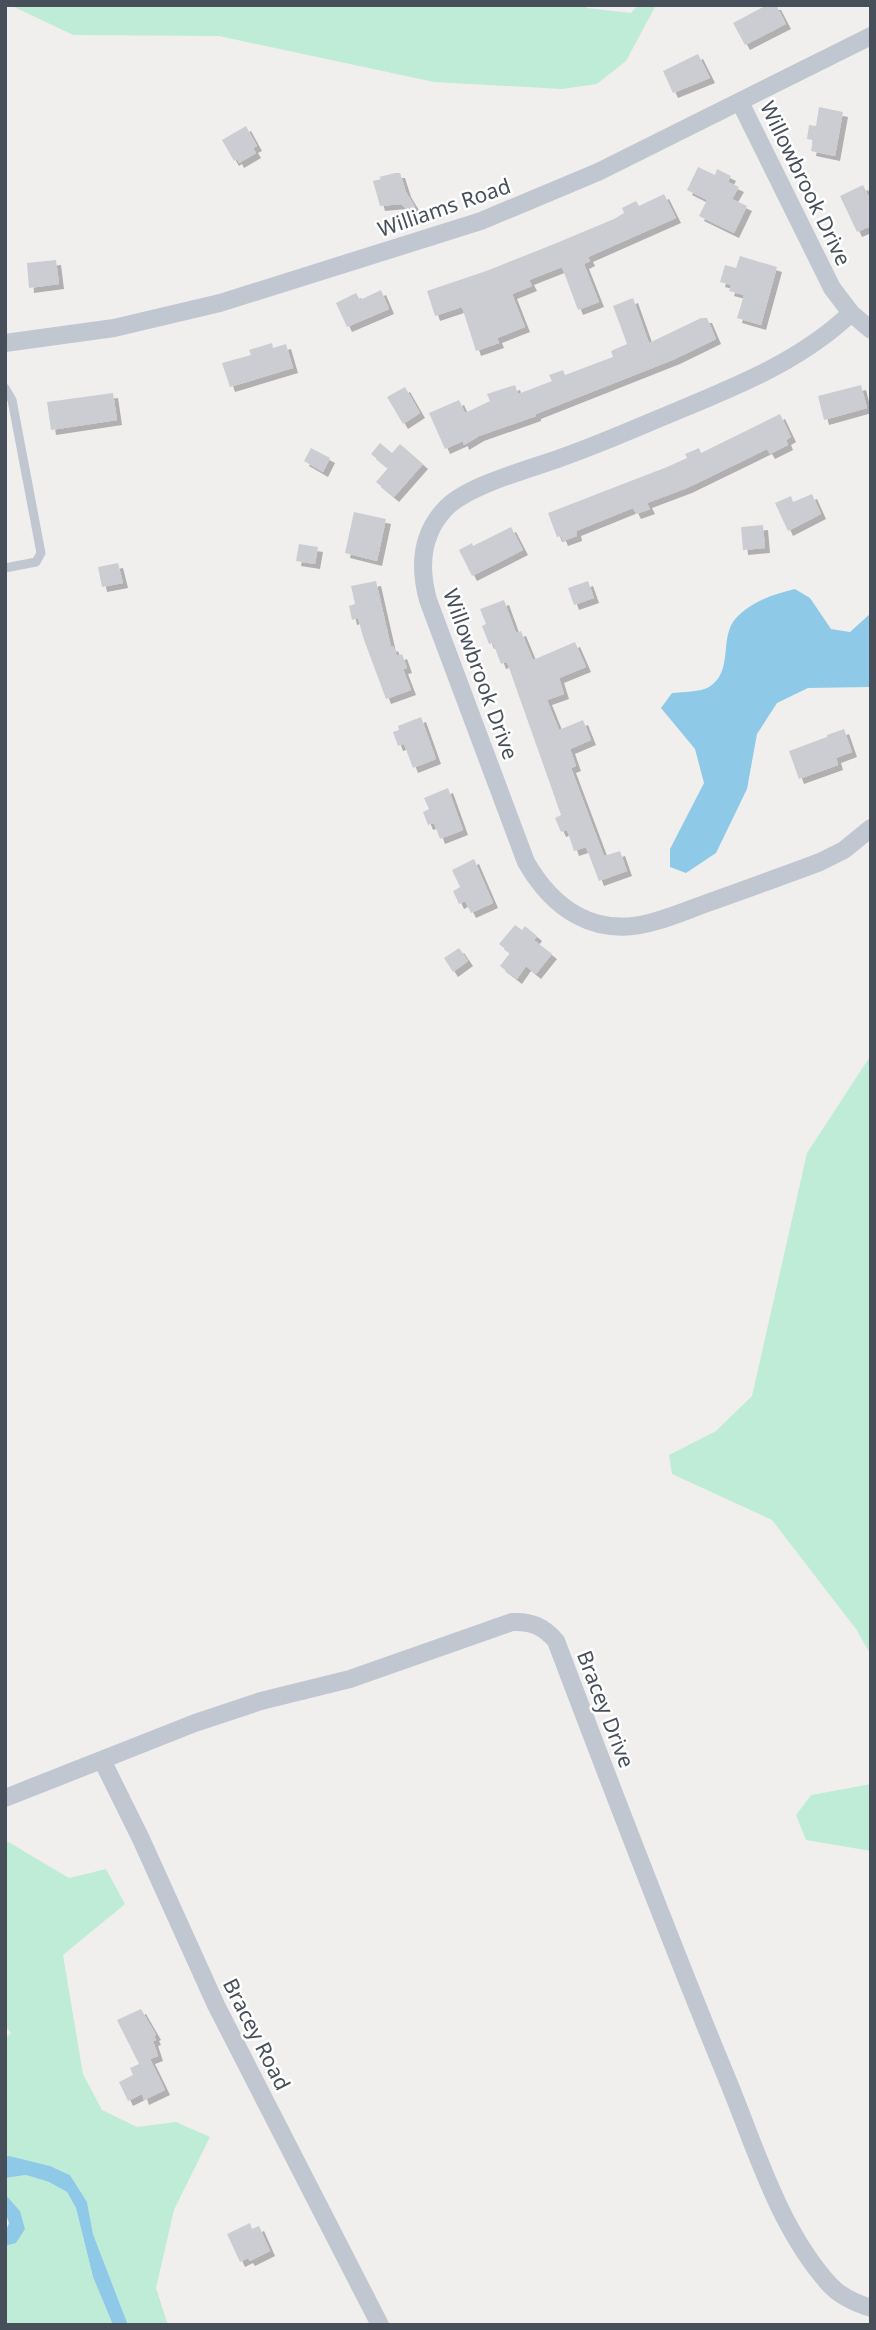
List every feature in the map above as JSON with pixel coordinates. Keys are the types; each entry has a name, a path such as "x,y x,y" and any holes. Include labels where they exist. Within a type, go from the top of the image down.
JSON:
{"street":[{"name":"Williams Road","path":"5,344 114,328 220,303 454,230 515,208 598,172 871,36"},
{"name":"Willowbrook Drive","path":"740,102 832,288 851,313 805,351 703,400 582,450 468,492 439,516 429,532 422,565 428,600 526,862 553,900 571,913 588,921 610,926 650,923 820,862 844,850 871,828"},
{"path":"851,313 871,330"},
{"name":"Bracey Drive","path":"5,1798 195,1723 261,1701 350,1679 512,1622 536,1624 556,1641 681,1969 782,2211 804,2249 830,2284 855,2303 871,2308"},
{"name":"Bracey Road","path":"102,1760 216,2005 380,2325"}],"lane":[{"path":"5,388 12,400 41,553 36,562 5,568"}],"green space":[{"path":"10,5 584,5 587,8 631,13 638,5 656,5 626,61 597,84 562,89 434,82 219,36 73,35"},
{"path":"871,1055 871,1655 856,1629 772,1520 672,1474 669,1455 716,1431 752,1396 807,1153"},
{"path":"871,1784 871,1851 806,1840 796,1815 811,1795"},
{"path":"5,1840 69,1878 106,1869 125,1904 63,1955 83,2074 102,2110 137,2127 176,2122 210,2137 174,2210 156,2288 168,2325 128,2325 93,2234 87,2202 70,2175 50,2166 5,2157 5,2039 11,2033 5,2026"},
{"path":"26,2175 49,2182 67,2192 76,2208 93,2277 113,2325 5,2325 5,2246 16,2243 20,2211 5,2194 5,2178"}],"water":[{"path":"795,589 810,598 831,629 850,632 871,613 871,687 808,688 777,703 757,734 747,789 716,853 686,873 670,867 670,849 704,783 695,749 661,708 672,693 701,690 716,681 724,665 729,630 739,615 761,600"},
{"path":"5,2157 50,2166 70,2175 87,2202 93,2234 128,2325 113,2325 93,2277 76,2208 67,2192 49,2182 26,2175 5,2178"},
{"path":"5,2194 20,2211 25,2229 16,2243 5,2246 5,2233 9,2223 5,2212"}],"building":[{"path":"767,5 776,5 786,24 745,45 733,23"},
{"path":"698,54 710,78 673,93 663,71"},
{"path":"819,107 843,112 835,156 811,151 813,140 807,139 809,125 816,126"},
{"path":"246,126 257,146 253,148 256,153 239,163 237,159 234,161 222,140"},
{"path":"698,167 715,175 717,169 731,176 728,182 739,187 732,199 747,206 734,233 699,216 707,200 687,190"},
{"path":"400,173 406,192 415,207 409,212 401,204 380,206 373,181"},
{"path":"863,185 871,201 871,226 857,232 840,196"},
{"path":"664,194 676,218 588,257 590,261 584,264 599,302 578,310 562,267 529,280 532,286 512,294 525,327 497,338 499,343 476,351 462,307 435,316 427,291 554,244 614,219 624,213 622,208 636,201 639,206"},
{"path":"740,256 777,267 761,325 737,318 744,295 729,291 731,285 720,282 725,265 736,268"},
{"path":"56,260 59,284 29,288 27,263"},
{"path":"381,290 389,309 347,327 336,303 356,293 360,300"},
{"path":"633,298 649,343 701,318 707,318 716,339 675,359 536,416 479,436 464,445 463,441 445,449 429,413 459,400 465,413 490,401 487,394 515,385 518,394 552,381 549,375 563,370 565,375 613,357 611,351 627,344 613,306"},
{"path":"272,343 273,348 286,344 293,368 230,387 222,363 251,355 249,350"},
{"path":"861,385 867,408 824,420 818,396"},
{"path":"405,387 420,413 403,424 387,397"},
{"path":"113,393 117,420 51,430 47,402"},
{"path":"780,414 791,437 786,440 788,445 770,454 767,449 687,488 647,503 650,509 636,514 633,508 576,531 577,536 563,541 561,536 557,537 548,513 667,467 687,458 685,454 699,448 701,453"},
{"path":"380,443 392,453 400,444 423,464 394,497 376,482 388,468 371,454"},
{"path":"311,448 330,458 323,472 304,461"},
{"path":"812,494 821,514 788,531 775,503 791,496 793,502"},
{"path":"354,512 386,519 377,561 345,553"},
{"path":"763,525 765,548 743,550 741,527"},
{"path":"511,527 523,550 472,576 459,550"},
{"path":"299,544 318,547 315,564 296,561"},
{"path":"118,563 123,583 102,587 98,567"},
{"path":"376,581 391,647 393,646 397,656 402,654 407,668 403,669 411,690 386,699 358,618 352,620 349,606 355,604 351,586"},
{"path":"588,581 594,598 574,605 568,588"},
{"path":"504,600 516,633 521,631 533,660 575,642 586,667 559,678 564,694 547,700 559,730 583,720 591,740 570,749 576,766 571,768 604,856 620,851 627,871 599,881 586,847 574,851 567,830 561,832 555,818 561,815 507,662 501,664 493,643 489,644 482,626 486,624 480,609"},
{"path":"421,717 436,759 413,768 404,744 398,746 393,732 399,730 398,726"},
{"path":"844,729 852,752 836,758 838,765 799,779 789,751"},
{"path":"448,788 463,830 440,839 434,823 428,825 423,812 429,809 424,798"},
{"path":"474,859 493,903 471,913 465,901 459,904 453,891 460,887 452,870"},
{"path":"515,925 522,930 525,926 537,936 534,940 552,954 536,974 526,966 517,979 500,966 510,953 499,944"},
{"path":"459,948 468,961 453,972 444,958"},
{"path":"141,2009 156,2035 156,2040 153,2041 158,2056 150,2059 165,2090 144,2100 142,2094 128,2101 119,2082 133,2075 130,2068 139,2064 117,2020"},
{"path":"250,2223 252,2229 259,2226 270,2251 250,2261 248,2258 240,2262 227,2234"}]}
